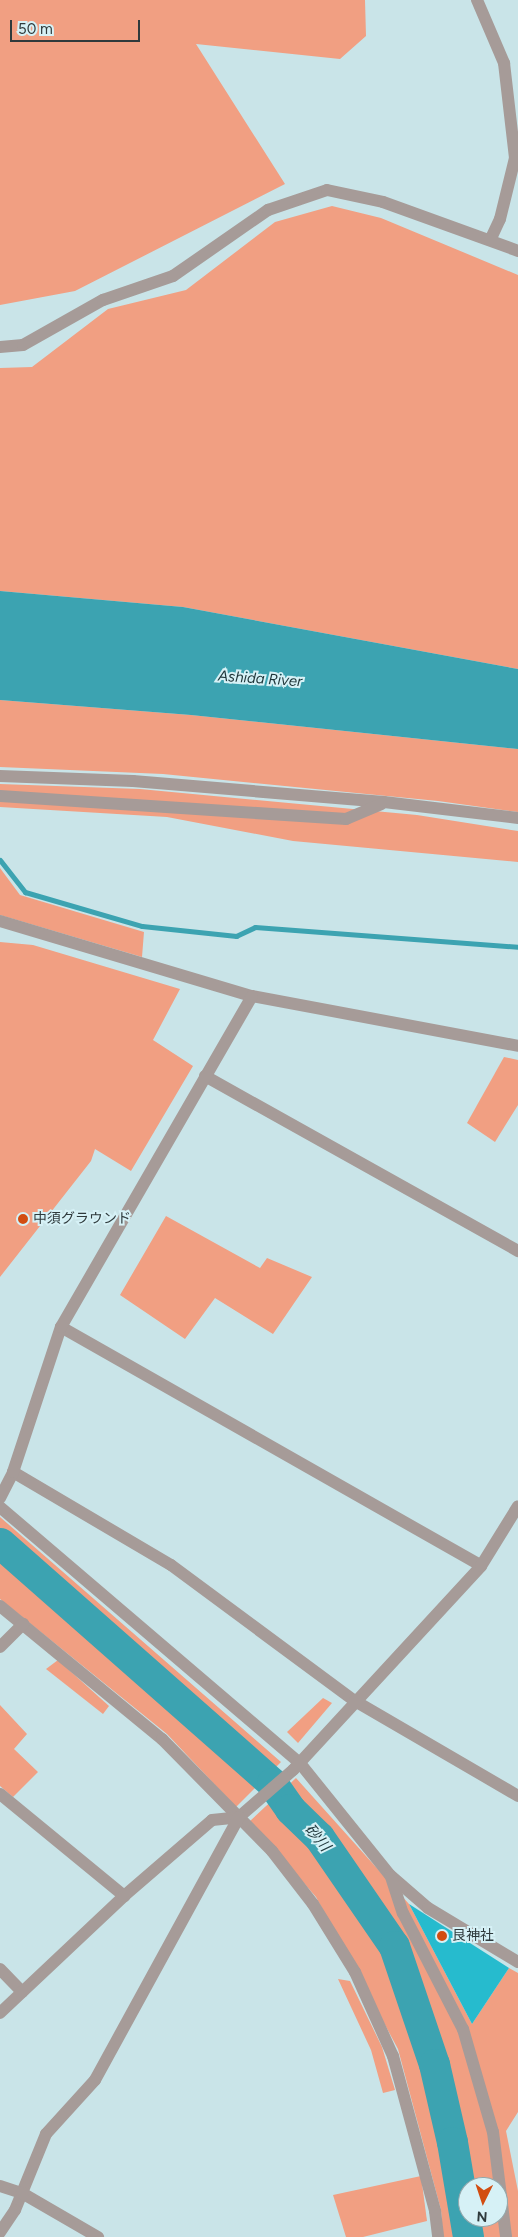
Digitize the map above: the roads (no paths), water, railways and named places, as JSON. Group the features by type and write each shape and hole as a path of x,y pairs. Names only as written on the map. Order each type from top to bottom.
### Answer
{"street":[{"path":"477,0 504,64 515,158 500,220 490,240"},
{"path":"0,347 23,345 103,300 173,276 268,210 327,190 383,202 518,251"},
{"path":"0,776 133,781 384,802 518,818"},
{"path":"0,796 346,819 384,802"},
{"path":"0,921 252,996 518,1046"},
{"path":"0,1498 13,1472 61,1327 252,996"},
{"path":"205,1076 518,1251"},
{"path":"61,1327 481,1566"},
{"path":"13,1472 172,1565 355,1701 518,1796"},
{"path":"0,2232 16,2210 46,2134 95,2080 240,1818 296,1766 481,1566 518,1506"},
{"path":"0,1507 296,1766 390,1875 428,1908 518,1962"},
{"path":"0,1606 162,1739 272,1851 313,1904 355,1972 393,2056 435,2211 438,2237"},
{"path":"0,1647 23,1624"},
{"path":"2,1799 124,1896"},
{"path":"0,2012 124,1896 212,1820 240,1818"},
{"path":"390,1875 403,1913 462,2029 493,2132 506,2237"},
{"path":"0,1969 22,1992"},
{"path":"0,2186 22,2193 98,2237"}],"water":[{"name":"Ashida River","path":"0,591 183,607 518,669 518,749 191,715 0,700"}],"waterway":[{"path":"0,860 25,892 142,926 236,936 255,927 518,947"},
{"name":"砂川","path":"0,1543 272,1783 290,1809 319,1837 394,1946 434,2064 452,2142 468,2237"}],"place":[{"name":"中須グラウンド","path":"23,1219"},
{"name":"艮神社","path":"442,1936"}]}
